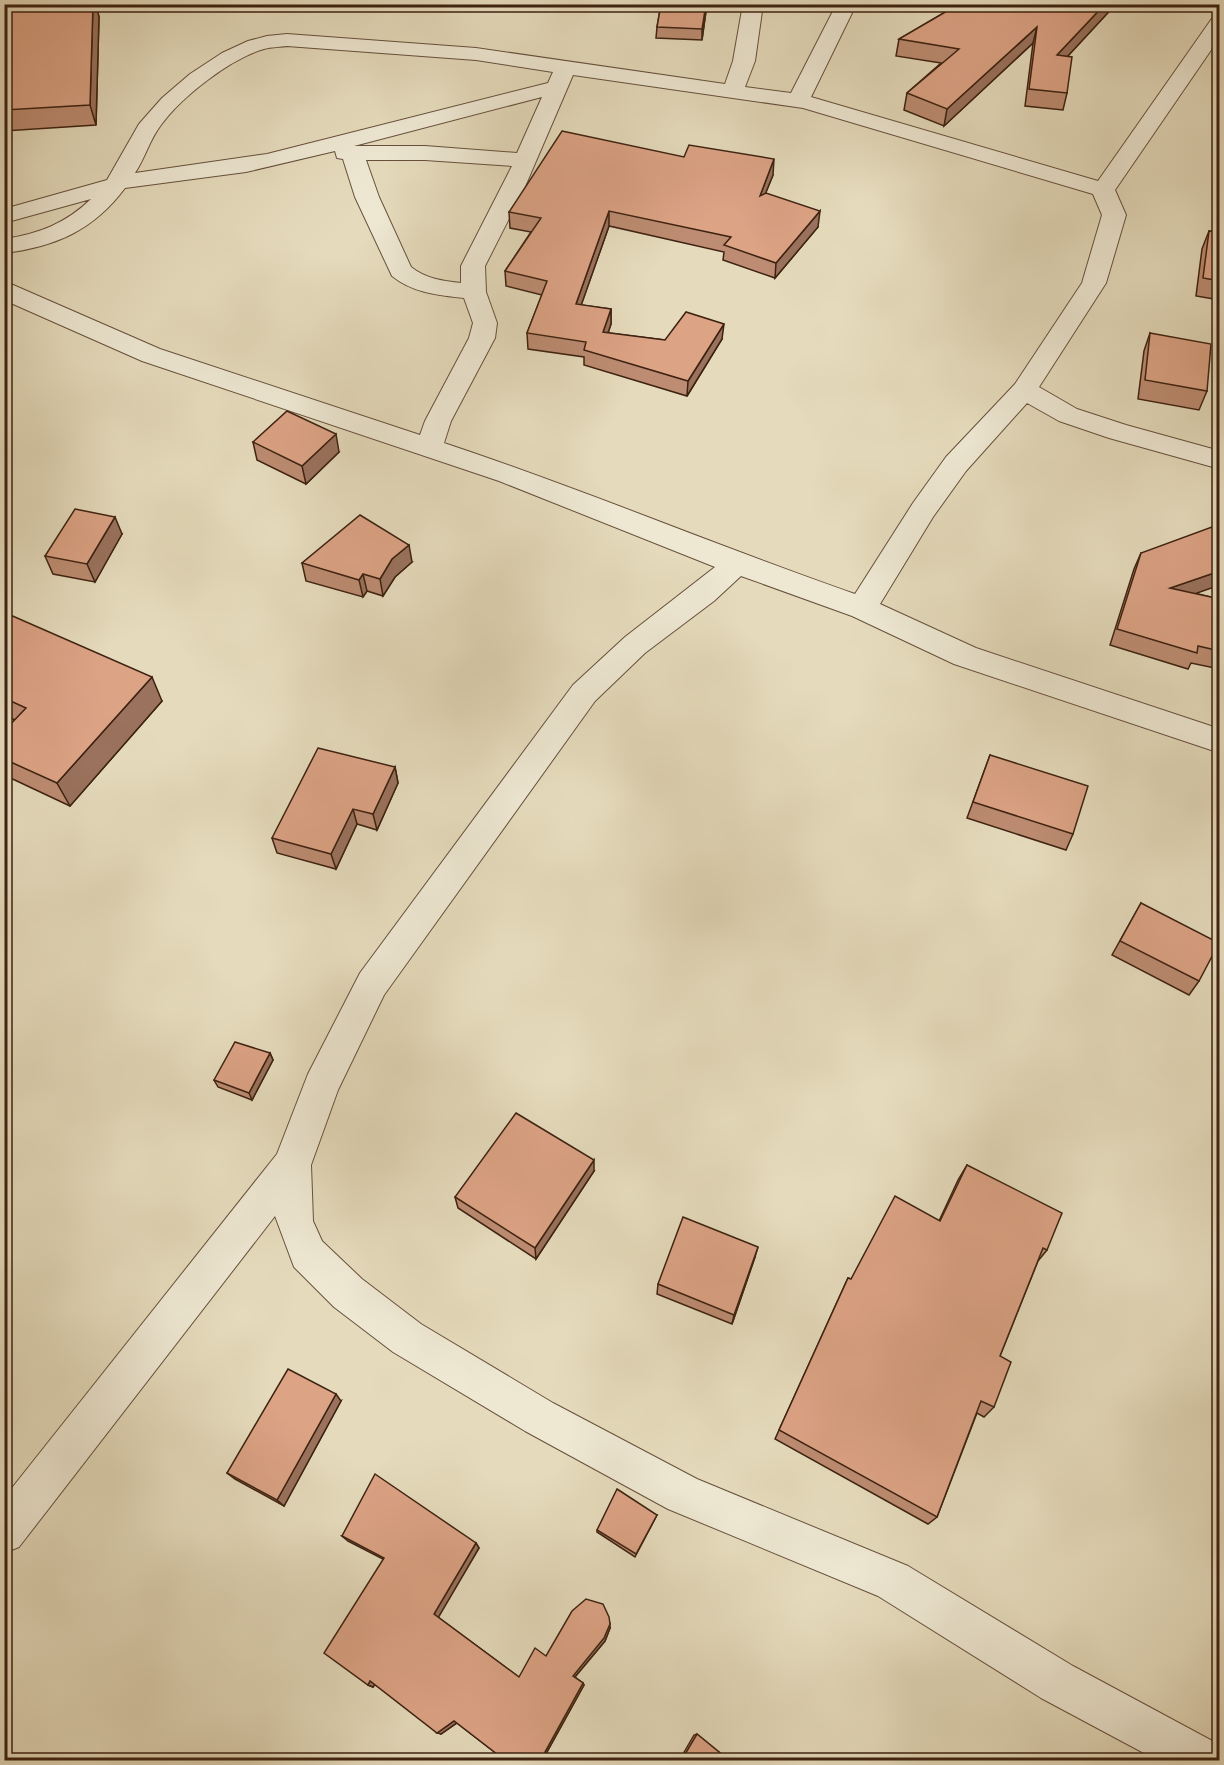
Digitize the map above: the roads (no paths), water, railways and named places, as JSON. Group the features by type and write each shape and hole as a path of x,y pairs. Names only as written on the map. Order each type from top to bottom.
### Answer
{"street":[{"path":"733,91 744,61 753,4"},
{"path":"798,101 842,13"},
{"path":"1103,190 1220,21"},
{"path":"4,246 54,237 86,218 106,198 150,123 165,107 200,78 256,44 287,40 476,54 562,76 733,91 798,101 918,134 1103,190 1114,215 1094,284 1024,390 956,464 923,510 862,608"},
{"path":"4,216 116,183 244,166 311,150 562,76"},
{"path":"429,448 438,421 482,338 485,323 474,292 473,266 513,189 562,76"},
{"path":"311,150 352,153 425,153 525,160"},
{"path":"352,153 367,197 401,271 411,279 433,287 474,292"},
{"path":"4,289 29,303 151,355 509,474 737,564 862,608 965,656 1220,741"},
{"path":"1024,390 1068,415 1220,460"},
{"path":"4,1532 292,1165 321,1086 372,984 584,693 635,645 704,593 737,564"},
{"path":"292,1165 294,1221 308,1254 348,1293 407,1338 539,1417 683,1494 893,1581 1058,1682 1202,1761"}]}
